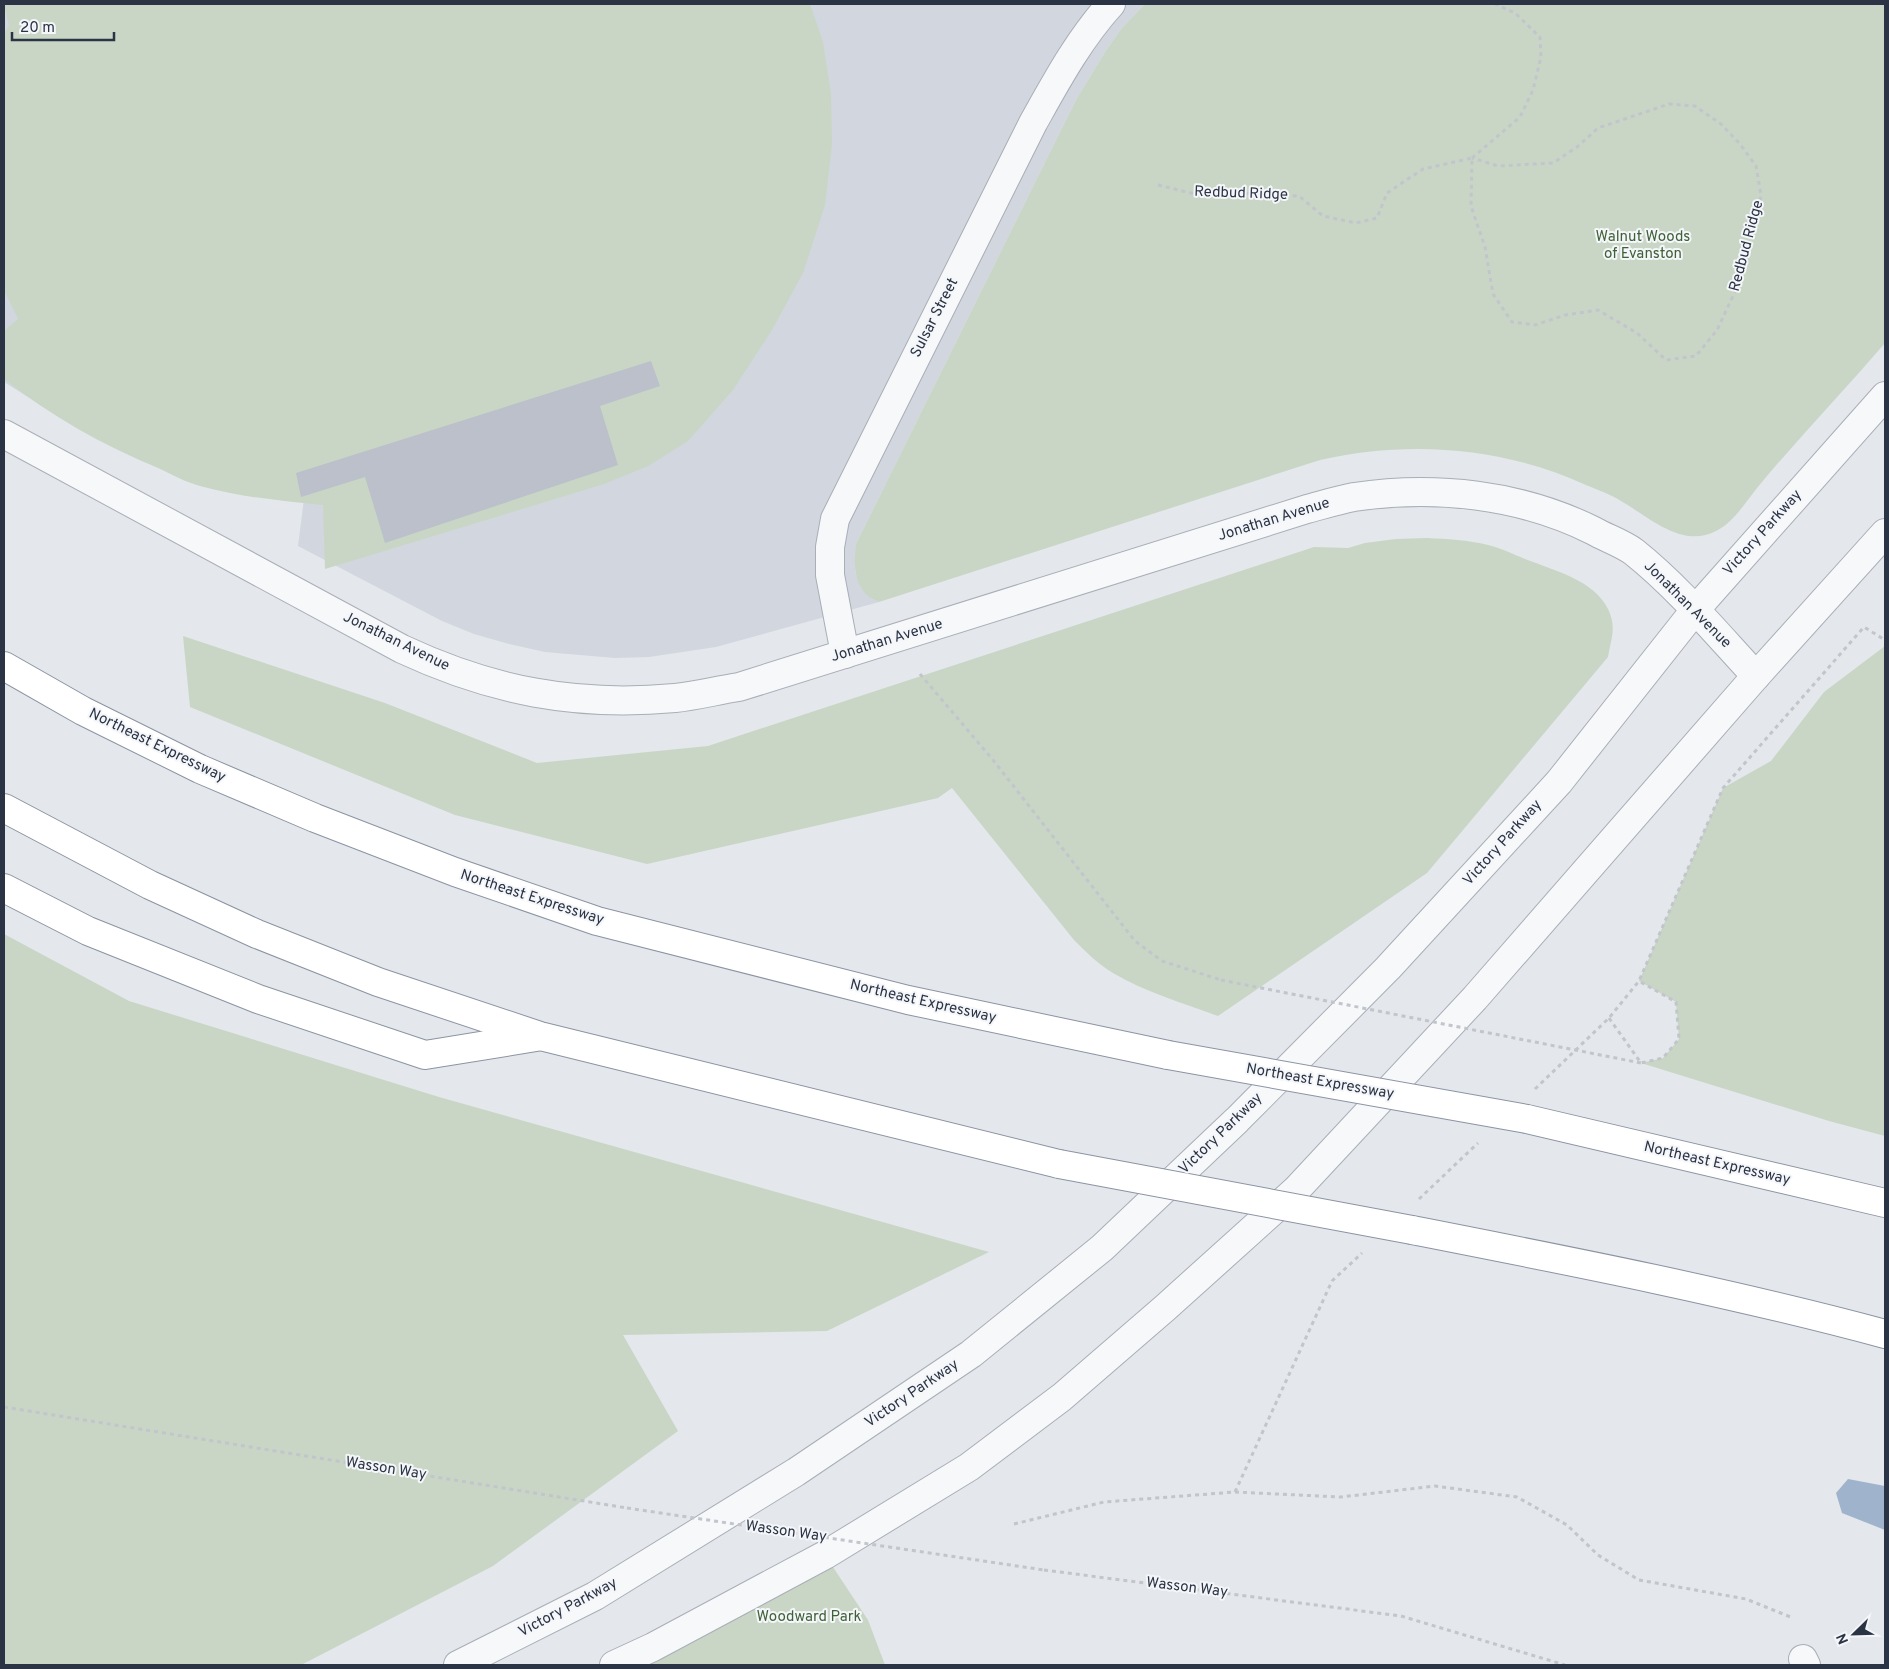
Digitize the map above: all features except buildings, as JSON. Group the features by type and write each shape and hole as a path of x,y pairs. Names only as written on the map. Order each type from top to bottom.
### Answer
{"highway":[{"name":"Northeast Expressway","path":"4,666 83,711 200,769 315,818 455,872 597,921 908,1000 1168,1055 1527,1119 1885,1203"},
{"path":"4,808 150,885 257,934 378,982 540,1036 1059,1164 1610,1269 1808,1314 1885,1334"},
{"path":"4,888 88,931 249,995 425,1054 540,1036"}],"street":[{"name":"Sulsar Street","path":"845,654 830,575 830,547 835,519 1033,123 1064,68 1100,16 1111,4"},
{"name":"Victory Parkway","path":"458,1665 595,1596 796,1472 971,1354 1102,1248 1237,1120 1388,968 1559,782 1695,610 1885,396"},
{"name":"Jonathan Avenue","path":"4,434 402,649 490,684 551,697 614,701 677,698 739,687 1307,509 1353,497 1417,491 1482,496 1529,506 1574,521 1632,551 1663,577 1756,676"},
{"path":"614,1665 662,1642 825,1555 969,1467 1062,1397 1296,1190 1475,998 1756,676 1885,533"}],"path":[{"path":"1472,158 1520,117 1533,90 1541,57 1540,37 1515,13 1495,4"},
{"name":"Redbud Ridge","path":"1158,185 1199,195 1237,192 1299,196 1323,216 1356,223 1377,218 1387,193 1423,169 1472,158 1498,166 1553,163 1577,147 1598,128 1669,104 1696,106 1721,124 1740,144 1756,166 1761,195 1755,228 1740,281 1717,330 1696,356 1666,360 1637,333 1598,310 1565,315 1535,325 1512,322 1493,294 1485,247 1472,206 1472,158"},
{"path":"1531,1092 1609,1018 1639,981 1723,788 1864,627 1885,640"},
{"path":"920,674 993,760 1135,941 1162,961 1221,980 1641,1063 1663,1058 1679,1039 1676,1002 1639,981"},
{"path":"1609,1018 1641,1063"},
{"path":"1418,1200 1482,1140"},
{"path":"1235,1492 1332,1281 1368,1247"},
{"name":"Wasson Way","path":"4,1407 627,1508 1044,1570 1401,1616 1565,1665"},
{"path":"1014,1524 1104,1502 1235,1492 1341,1497 1435,1486 1517,1497 1567,1525 1598,1555 1639,1580 1746,1598 1793,1618"}],"shaded area":[{"path":"4,4 1145,4 1121,29 1076,100 856,544 856,575 861,588 872,599 879,602 716,647 649,657 615,658 545,652 474,634 442,621 298,546 304,499 63,419 4,382"}],"green space":[{"path":"4,4 810,4 823,42 831,94 832,144 825,205 803,273 772,330 733,390 688,441 648,466 604,484 325,569 323,505 246,496 215,490 189,482 117,450 78,429 22,393 4,379 4,331 18,319 4,290 4,34 9,25"},
{"name":"Walnut Woods of Evanston","path":"1145,4 1885,4 1885,343 1777,464 1735,516 1723,527 1703,536 1678,534 1666,529 1608,494 1554,472 1522,462 1489,455 1455,451 1387,450 1320,460 879,602 871,598 860,586 855,570 856,544 1076,100 1121,29"},
{"path":"1427,538 1465,541 1493,546 1583,583 1602,599 1611,615 1613,627 1608,657 1427,873 1218,1016 1138,986 1113,973 1092,958 1074,940 952,788 938,798 647,864 455,815 190,707 183,636 385,703 537,763 708,746 1314,547 1348,548 1365,543 1396,539"},
{"path":"1885,646 1885,1136 1829,1121 1641,1063 1663,1058 1679,1039 1676,1002 1639,981 1723,788 1771,761 1824,692"},
{"path":"4,934 129,1001 439,1097 989,1252 827,1331 623,1335 678,1431 493,1566 301,1665 4,1665"},
{"name":"Woodward Park","path":"825,1555 868,1620 885,1665 614,1665"}],"water":[{"path":"1848,1479 1885,1486 1885,1530 1842,1513 1836,1493"}]}
